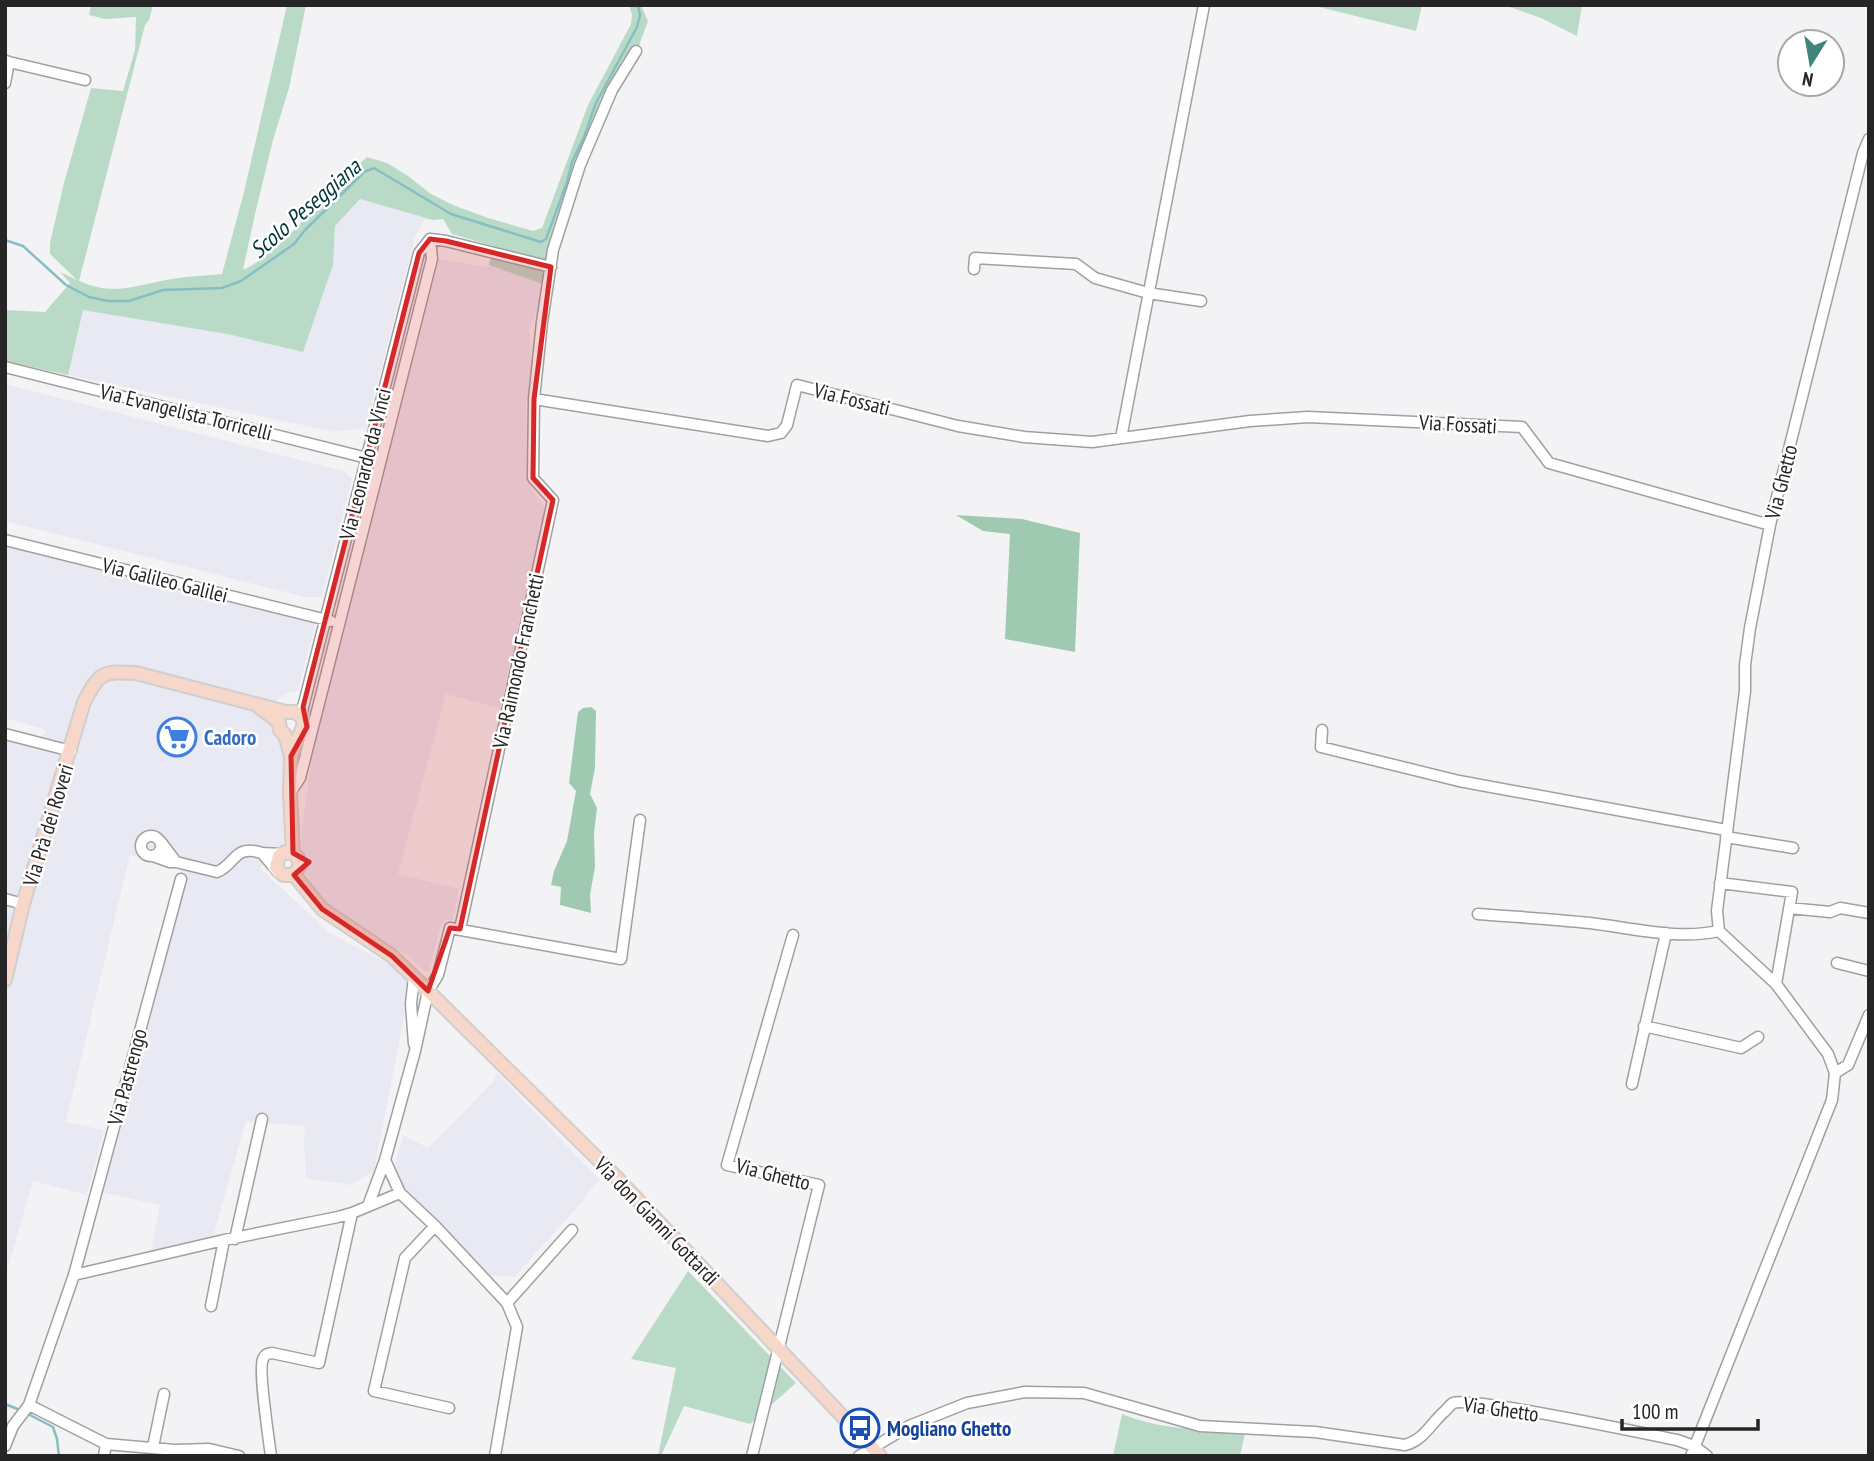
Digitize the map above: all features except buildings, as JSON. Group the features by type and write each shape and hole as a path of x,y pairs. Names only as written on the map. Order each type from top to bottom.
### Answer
{"main road":[{"name":"Via Prà dei Roveri","path":"5,980 23,904 84,702 101,676 112,671 136,673 289,716"},
{"path":"287,853 298,858 300,865 294,875 287,877 278,872 276,863 287,853 291,756 285,735 280,730 289,716 304,724 291,756"},
{"path":"285,735 295,737 299,734"},
{"name":"Via don Gianni Gottardi","path":"294,875 322,909 392,956 414,977 618,1179 877,1452"}],"street":[{"path":"1121,438 1204,5"},
{"path":"534,398 553,250 580,164 612,90 636,51"},
{"path":"5,83 7,61 85,79"},
{"name":"Via Ghetto","path":"1719,931 1717,911 1745,691 1750,628 1770,525 1863,153 1869,139"},
{"path":"290,793 300,778 381,462 432,259 430,239 551,267"},
{"name":"Via Leonardo da Vinci","path":"289,716 307,691 419,253 430,239"},
{"path":"974,269 975,258 1076,264 1095,278 1148,293 1201,301"},
{"name":"Via Evangelista Torricelli","path":"5,367 381,462"},
{"name":"Via Fossati","path":"534,398 768,436 781,433 787,425 797,385 958,426 1024,438 1091,443 1250,421 1308,417 1522,427 1549,463 1770,525"},
{"name":"Via Raimondo Franchetti","path":"428,991 438,975 450,928 460,929 553,500 533,478 534,398"},
{"name":"Via Galileo Galilei","path":"5,540 340,623"},
{"path":"1322,730 1321,747 1458,780 1793,848"},
{"path":"5,734 71,751"},
{"path":"460,929 621,959 640,820"},
{"path":"176,862 156,836 149,835 141,842 143,852 148,856 218,872 243,851 287,853"},
{"path":"153,856 160,852 161,841"},
{"path":"262,853 278,872"},
{"name":"Via Pastrengo","path":"28,1407 74,1275 181,879"},
{"path":"1720,883 1792,892 1776,984"},
{"path":"5,900 23,904"},
{"path":"1789,908 1830,912 1840,908 1869,913"},
{"path":"1478,914 1666,933 1705,934 1719,931 1776,984 1828,1054 1835,1073 1832,1100 1692,1451 1707,1456"},
{"path":"1632,1084 1666,933"},
{"name":"Via Ghetto","path":"752,1456 819,1185 727,1164 793,935"},
{"path":"1837,963 1869,971"},
{"path":"414,977 411,1004 415,1051"},
{"path":"368,1206 385,1160 415,1051 428,991"},
{"path":"1835,1073 1848,1065 1869,1015"},
{"path":"1644,1026 1741,1048 1758,1037"},
{"path":"211,1306 262,1119"},
{"path":"385,1160 400,1193 507,1303 517,1326 495,1456"},
{"path":"74,1275 352,1213 400,1193"},
{"path":"271,1456 262,1360 272,1353 319,1363 352,1213"},
{"path":"435,1226 405,1258 374,1391 449,1408"},
{"path":"507,1303 572,1230"},
{"name":"Via Ghetto","path":"859,1456 877,1452 909,1426 967,1403 1025,1392 1084,1393 1200,1426 1266,1428 1405,1446 1415,1443 1454,1403 1469,1402 1677,1440 1692,1451"},
{"path":"153,1447 164,1394"},
{"path":"5,1446 17,1420 28,1407 106,1444 133,1452 153,1447 175,1450 209,1449 239,1456"},
{"path":"104,1456 106,1444"}],"highlighted area":[{"path":"430,239 551,267 534,399 533,478 553,500 460,929 450,928 428,991 392,956 322,909 294,875 309,862 293,853 291,756 307,727 303,707 419,253"}],"shaded area":[{"path":"360,199 433,220 424,220 415,237 366,428 335,432 68,375 83,309 227,334 303,352 333,265 335,226"},
{"path":"439,259 488,267 489,265 548,286 529,328 533,395 529,396 526,402 527,477 544,507 544,514 500,708 446,694 398,874 459,889 453,920 445,920 441,925 428,973 407,955 318,902 300,877 302,829 314,742"},
{"path":"5,384 344,471 352,479 322,597 305,597 5,521"},
{"path":"5,544 301,617 315,625 298,691 288,692 279,698 269,717 282,741 287,766 288,817 283,847 260,868 331,934 393,966 408,982 409,992 374,1171 351,1185 306,1178 305,1126 246,1121 213,1237 150,1256 160,1205 101,1192 186,873 175,867 130,855 66,1122 104,1130 87,1195 33,1181 5,1278 5,740 38,748 46,730 5,718"},
{"path":"497,1073 600,1180 514,1277 489,1275 404,1188 395,1166 403,1135 428,1148 494,1081"}],"green space":[{"path":"91,5 153,5 145,25 79,281 91,286 113,289 222,274 244,192 287,5 306,5 289,88 273,140 243,270 278,245 367,157 387,163 431,194 453,205 533,231 542,228 588,105 631,24 629,5 641,5 648,21 633,62 618,82 556,238 548,286 489,265 493,246 452,234 443,219 433,220 360,199 335,226 333,265 303,352 227,334 83,310 68,375 5,361 5,310 45,312 70,283 60,272 77,280 50,254 50,243 64,183 91,88 123,91 135,50 136,17 105,19 89,15"},
{"path":"1422,5 1416,31 1319,7"},
{"path":"1504,5 1582,5 1577,36 1541,18"},
{"path":"956,515 1022,519 1080,533 1075,652 1005,639 1010,534 983,531"},
{"path":"591,707 596,711 595,768 590,794 597,808 591,913 560,905 561,887 551,885 567,841 576,791 569,783 578,712"},
{"path":"688,1271 796,1383 750,1424 684,1406 661,1456 658,1456 676,1368 631,1359"},
{"path":"1122,1414 1183,1428 1246,1429 1240,1456 1113,1456"}],"waterway":[{"name":"Scolo Peseggiana","path":"5,240 23,246 66,285 89,297 129,301 163,290 222,288 241,281 294,244 364,172 374,168 451,214 541,242 546,239 572,162 596,103 637,27 640,15 638,5"},
{"path":"5,1404 20,1410"},
{"path":"26,1413 53,1427 59,1456"}],"place":[{"name":"Cadoro","path":"177,737"},
{"name":"Mogliano Ghetto","path":"860,1428"}]}
